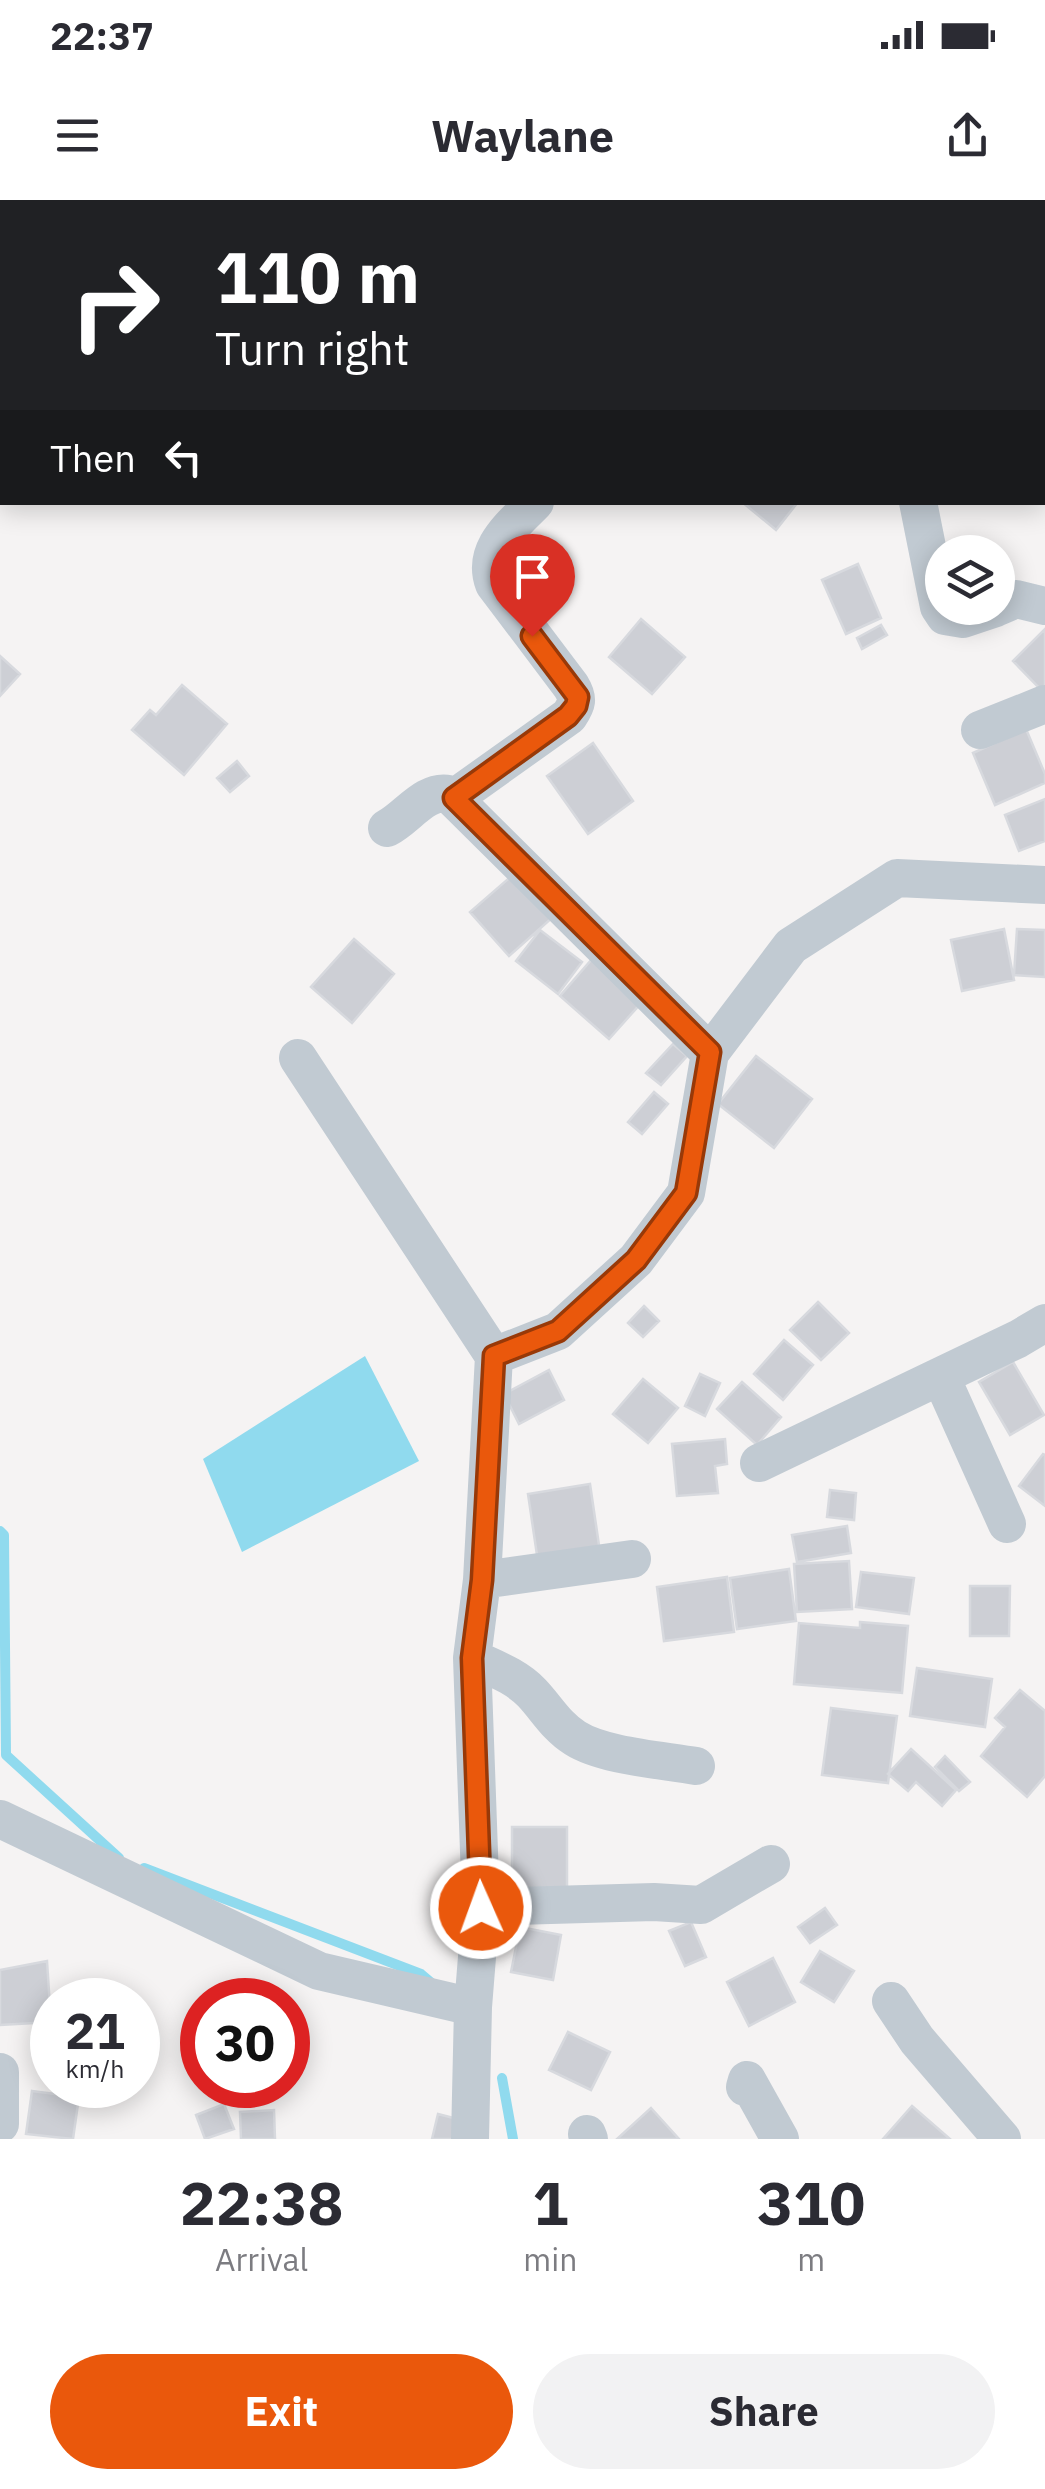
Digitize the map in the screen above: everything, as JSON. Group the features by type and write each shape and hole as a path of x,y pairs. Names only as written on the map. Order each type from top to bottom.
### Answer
{"street":[{"path":"454,798 568,716 576,706 578,697 494,584 490,571 493,550 532,505"},
{"path":"919,505 925,537"},
{"path":"1015,599 1045,606"},
{"path":"980,730 1045,704"},
{"path":"387,828 440,792 454,798 710,1052"},
{"path":"494,1356 558,1331 636,1260 686,1193 710,1052 791,946 897,878 1045,885"},
{"path":"298,1058 494,1356 482,1580 472,1658 481,1908 473,2006 470,2139"},
{"path":"759,1462 1045,1323"},
{"path":"940,1376 1007,1524"},
{"path":"482,1580 632,1559"},
{"path":"472,1658 517,1679 557,1725 578,1741 696,1766"},
{"path":"0,1819 319,1970 473,2006"},
{"path":"481,1908 654,1902 701,1905 772,1864"},
{"path":"891,2001 918,2040 1002,2139"},
{"path":"0,2072 0,2124"},
{"path":"745,2087 748,2080 780,2139"}],"water":[{"path":"365,1356 419,1461 242,1552 203,1459"}],"building":[{"path":"746,505 796,505 776,530"},
{"path":"858,564 881,618 846,634 822,580"},
{"path":"641,619 685,657 652,694 609,657"},
{"path":"881,625 887,635 862,649 857,638"},
{"path":"1045,629 1045,694 1013,661"},
{"path":"0,656 20,674 0,696"},
{"path":"182,685 227,724 184,775 132,730 150,710 156,715"},
{"path":"1026,729 1045,783 995,805 973,753"},
{"path":"593,743 633,801 588,834 547,776"},
{"path":"237,761 249,776 230,792 217,778"},
{"path":"1045,799 1045,841 1019,851 1005,815"},
{"path":"523,866 561,910 509,956 470,912"},
{"path":"1004,929 1014,980 962,991 951,940"},
{"path":"1017,929 1045,930 1045,977 1014,975"},
{"path":"540,930 582,962 558,994 516,961"},
{"path":"354,939 394,974 352,1023 311,987"},
{"path":"592,959 642,1002 609,1039 560,996"},
{"path":"673,1044 687,1056 661,1085 646,1073"},
{"path":"756,1056 812,1099 774,1148 718,1104"},
{"path":"654,1092 668,1104 642,1134 628,1122"},
{"path":"818,1302 849,1333 821,1360 790,1330"},
{"path":"644,1306 659,1321 643,1337 628,1323"},
{"path":"784,1340 813,1365 783,1400 754,1374"},
{"path":"1013,1362 1044,1415 1010,1435 979,1382"},
{"path":"549,1370 564,1400 519,1424 504,1394"},
{"path":"700,1374 720,1383 705,1416 685,1406"},
{"path":"643,1379 678,1408 648,1443 613,1414"},
{"path":"742,1382 781,1417 757,1445 717,1409"},
{"path":"725,1439 727,1464 715,1466 718,1493 677,1496 672,1444"},
{"path":"1045,1455 1045,1506 1019,1486"},
{"path":"590,1484 600,1552 538,1562 528,1494"},
{"path":"830,1490 856,1493 854,1520 827,1517"},
{"path":"847,1526 851,1553 797,1562 792,1535"},
{"path":"849,1561 852,1609 797,1612 794,1564"},
{"path":"789,1569 796,1621 737,1629 730,1578"},
{"path":"861,1572 914,1578 909,1614 856,1607"},
{"path":"727,1577 734,1632 664,1641 657,1587"},
{"path":"970,1586 1010,1586 1009,1636 970,1636"},
{"path":"860,1622 908,1626 902,1693 794,1684 799,1623 860,1628"},
{"path":"917,1668 992,1679 985,1727 910,1716"},
{"path":"1020,1690 1045,1711 1045,1776 1027,1797 981,1756 1005,1727 995,1718"},
{"path":"831,1708 897,1716 888,1783 822,1775"},
{"path":"911,1749 956,1790 942,1806 916,1782 908,1791 888,1774"},
{"path":"945,1756 970,1782 959,1791 935,1767"},
{"path":"512,1827 567,1827 567,1897 512,1897"},
{"path":"825,1908 837,1925 810,1943 798,1927"},
{"path":"691,1922 706,1957 685,1966 669,1931"},
{"path":"520,1927 561,1935 553,1980 511,1972"},
{"path":"820,1951 854,1971 834,2002 801,1982"},
{"path":"773,1958 795,2002 749,2026 727,1982"},
{"path":"47,1961 48,1978 30,1978 30,2023 0,2025 0,1970"},
{"path":"568,2032 610,2052 591,2090 549,2070"},
{"path":"30,2105 77,2108 73,2139 26,2134"},
{"path":"912,2106 950,2139 883,2139"},
{"path":"226,2108 234,2129 205,2139 196,2115"},
{"path":"651,2108 679,2139 617,2139"},
{"path":"274,2110 275,2139 241,2139 240,2112"},
{"path":"438,2114 465,2121 461,2139 432,2139"}],"waterway":[{"path":"0,1531 4,1535 6,1755 119,1858"},
{"path":"144,1868 421,1974 434,1985"},
{"path":"502,2078 513,2139"}],"route":[{"path":"481,1908 472,1658 482,1580 494,1356 558,1331 636,1260 686,1193 710,1052 454,798 568,716 576,706 578,697 532,636"}]}
